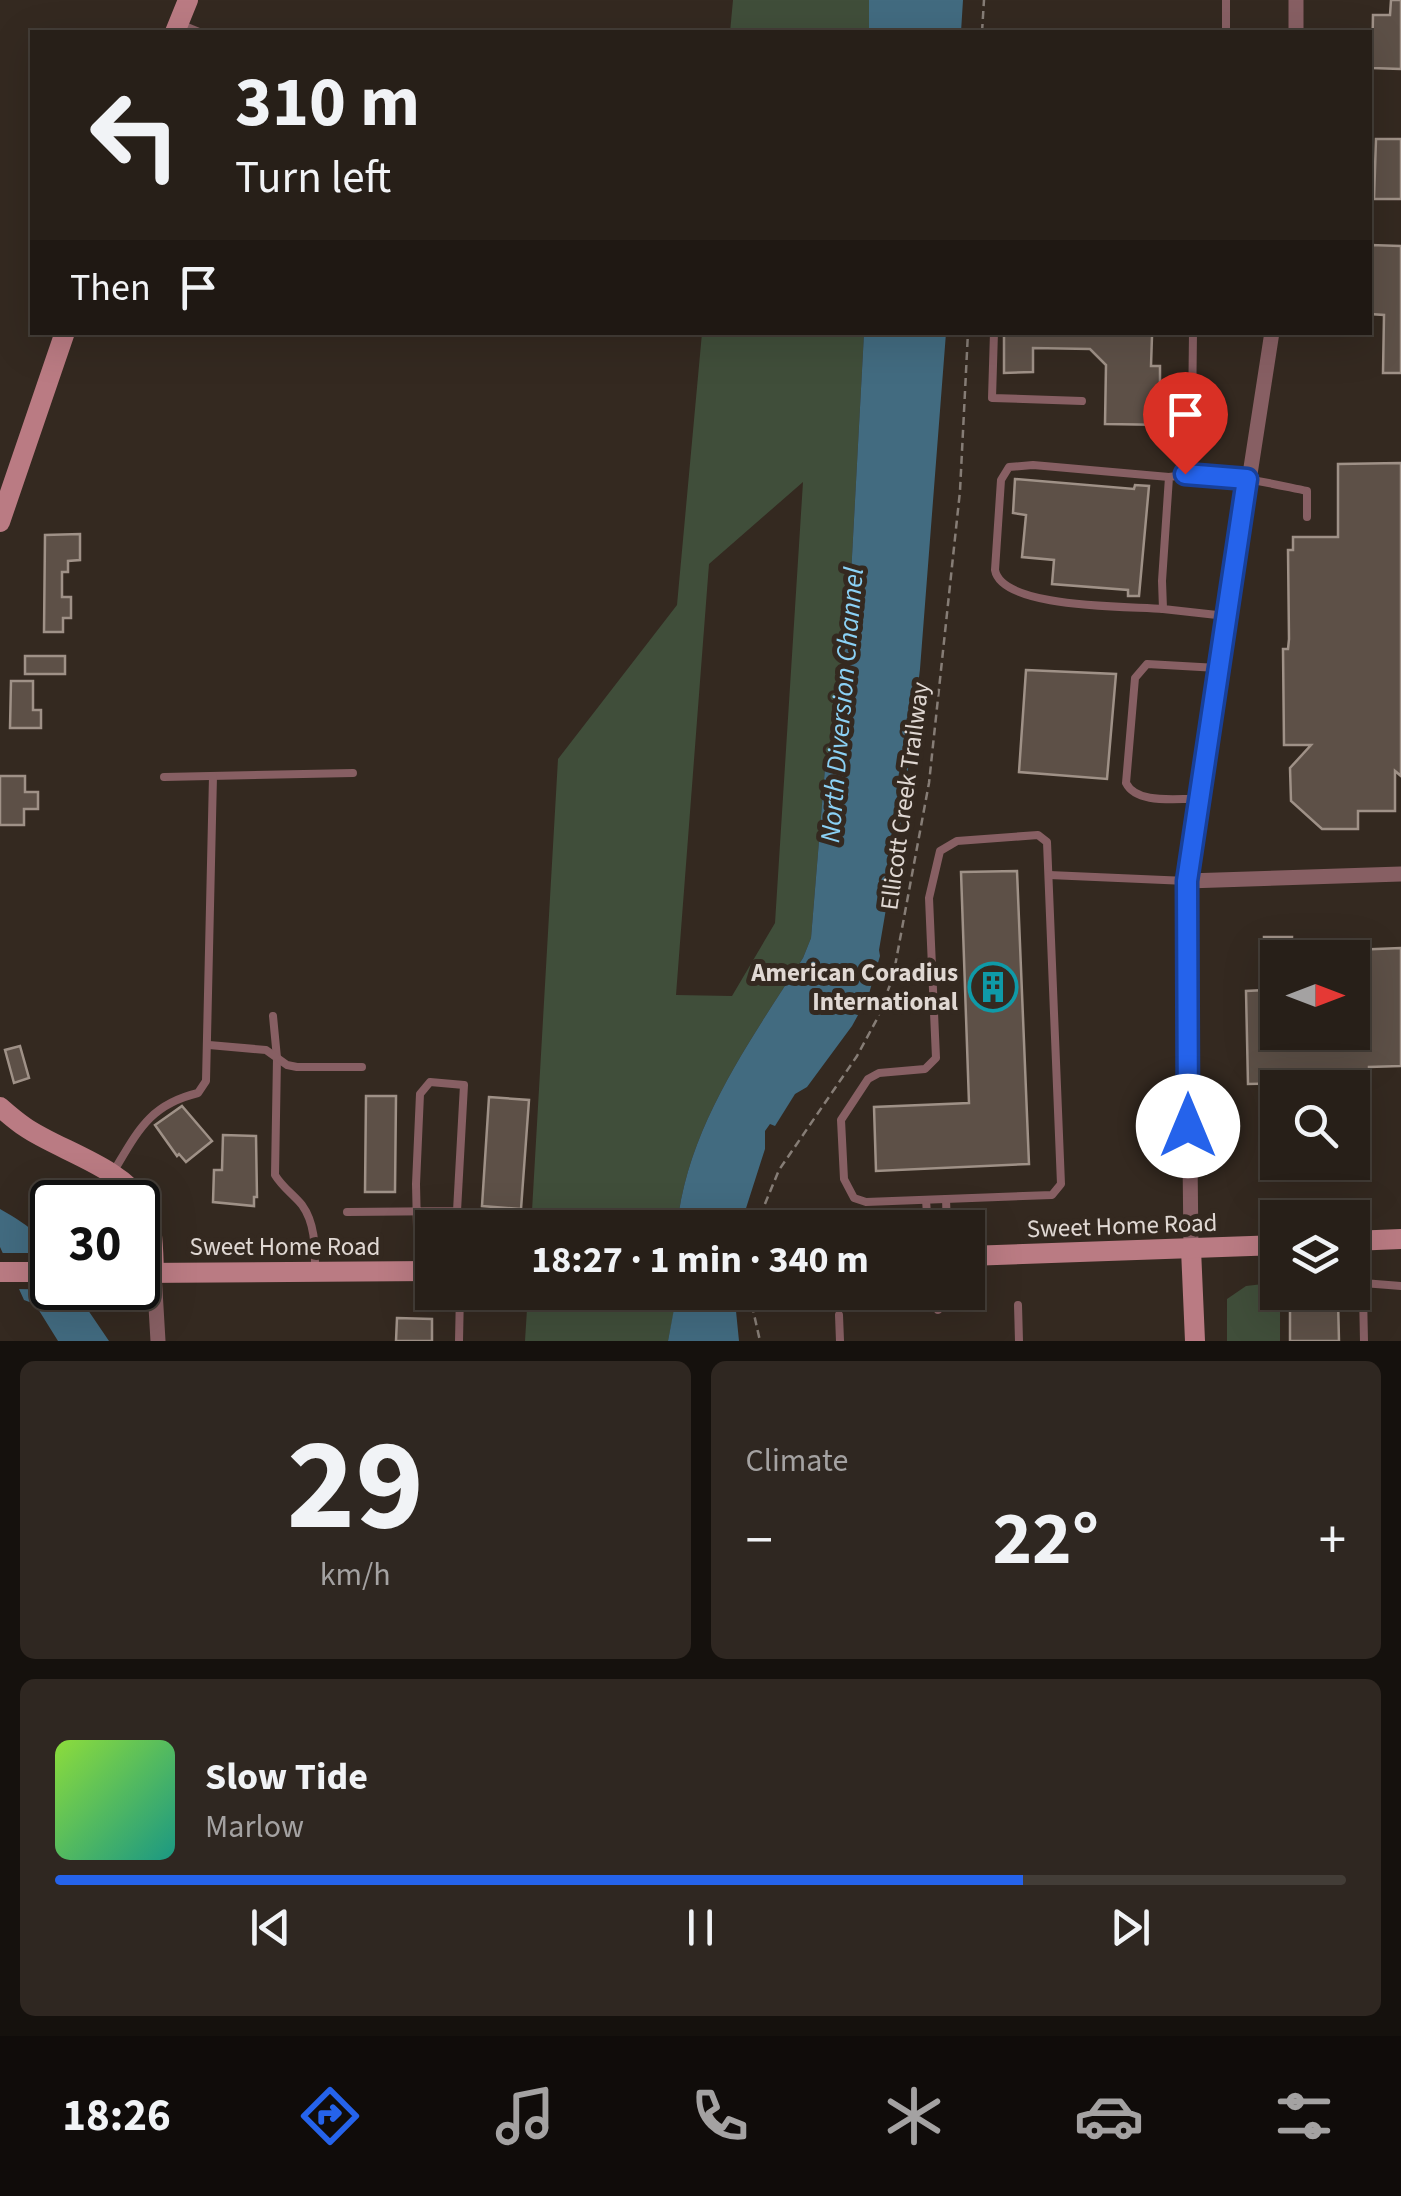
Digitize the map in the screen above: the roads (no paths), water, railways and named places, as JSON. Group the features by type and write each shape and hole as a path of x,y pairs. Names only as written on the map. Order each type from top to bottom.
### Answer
{"main road":[{"path":"171,29 188,0"},
{"path":"0,522 64,335"},
{"path":"0,1107 26,1128 118,1180"},
{"path":"1370,1240 1401,1239"},
{"name":"Sweet Home Road","path":"985,1255 1260,1246"},
{"path":"1191,1249 1195,1341"},
{"name":"Sweet Home Road","path":"160,1273 415,1271"},
{"path":"0,1272 30,1272"}],"street":[{"path":"1296,0 1296,30"},
{"path":"1191,1249 1187,881 1271,335"},
{"path":"1187,881 1401,874"},
{"path":"153,1310 158,1341"}],"lane":[{"path":"1226,0 1226,30"},
{"path":"994,335 992,398 1082,402"},
{"path":"1192,418 1193,335"},
{"path":"1226,616 1047,600 1004,587 995,570 1002,480 1008,467 1033,465 1169,478 1185,474 1247,479 1307,490 1307,518"},
{"path":"1163,609 1169,478"},
{"path":"1199,800 1130,792 1126,783 1135,678 1147,664 1218,668"},
{"path":"164,777 353,773"},
{"path":"112,1174 154,1112 173,1099 198,1092 206,1082 213,776"},
{"path":"1038,835 1047,842 1049,876 1061,1184 1052,1195 866,1202 854,1198 844,1179 841,1120 868,1078 878,1072 925,1070 936,1058 930,898 940,851 957,841 1038,835"},
{"path":"1049,876 1187,881"},
{"path":"273,1016 277,1058 276,1175 310,1220 316,1272"},
{"path":"209,1045 266,1050 297,1067 362,1067"},
{"path":"430,1082 464,1084 457,1210 417,1212 420,1094 430,1082"},
{"path":"946,1198 946,1210"},
{"path":"926,1200 927,1210"},
{"path":"347,1212 415,1212"},
{"path":"1370,1284 1401,1286"},
{"path":"1018,1305 1020,1341"},
{"path":"459,1341 460,1310"},
{"path":"1363,1310 1364,1341"},
{"path":"839,1316 840,1341"}],"water":[{"path":"869,0 963,0 961,30 869,30"},
{"name":"North Diversion Channel","path":"864,335 946,335 920,669 880,956 868,997 852,1026 807,1087 795,1094 775,1126 770,1124 765,1131 765,1149 745,1210 680,1210 693,1154 707,1120 811,938 825,768 838,723 850,594"},
{"path":"0,1209 30,1229 30,1302 24,1300 0,1247"},
{"path":"39,1310 88,1310 109,1341 58,1341"},
{"path":"674,1310 736,1310 739,1341 668,1341"}],"place":[{"name":"American Coradius International","path":"993,987"}]}
